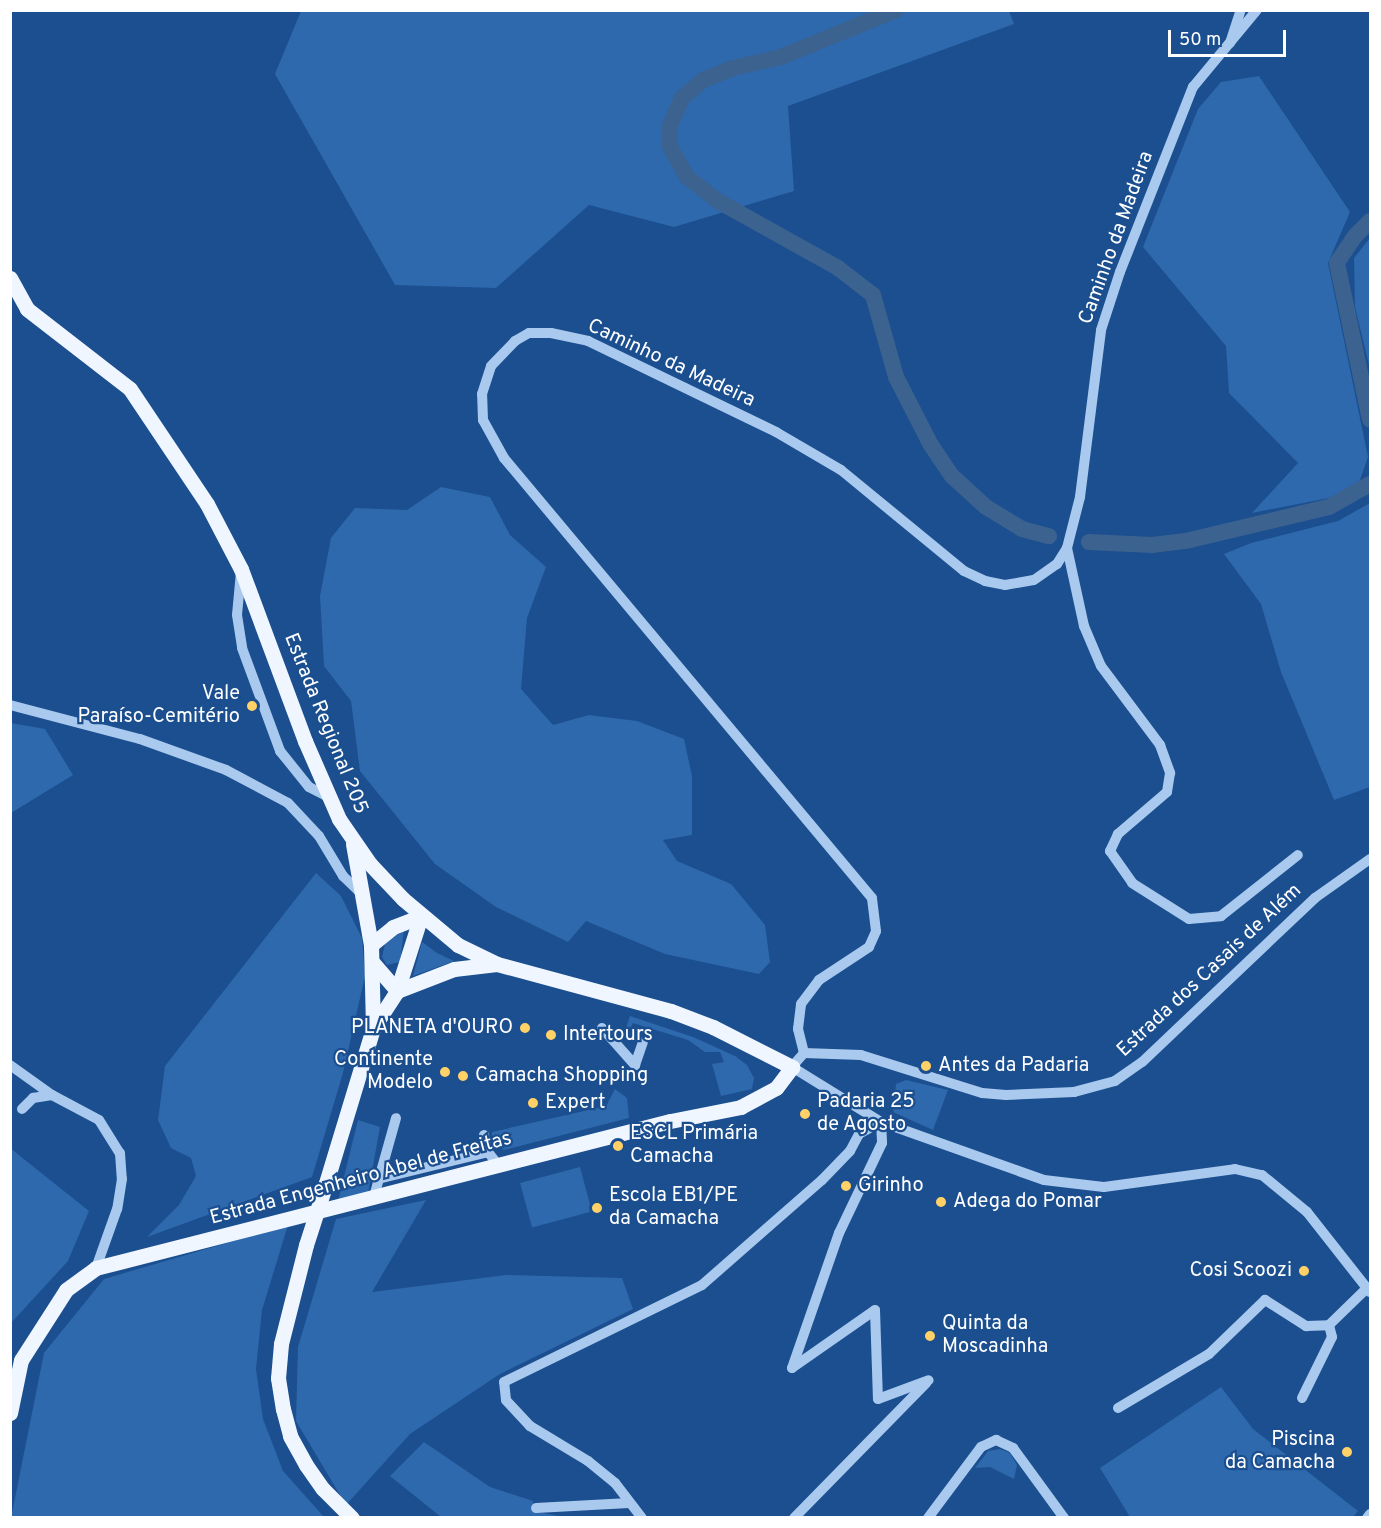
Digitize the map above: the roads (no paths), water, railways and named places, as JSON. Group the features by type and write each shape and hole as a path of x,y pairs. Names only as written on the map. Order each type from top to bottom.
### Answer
{"main road":[{"name":"Estrada Regional 205","path":"10,278 27,309 130,389 207,504 242,569 329,797 353,841 370,864 421,915 458,945 498,964 671,1011 713,1027 792,1067"},
{"path":"353,841 373,963 373,1028"},
{"path":"371,945 393,927 421,915"},
{"path":"352,1518 323,1489 290,1436 278,1378 281,1344 306,1245 373,1028 397,991 421,915"},
{"path":"373,963 397,991"},
{"path":"397,991 454,969 498,964"},
{"name":"Estrada Engenheiro Abel de Freitas","path":"10,1413 21,1360 66,1290 96,1269 373,1200 498,1165 741,1107 776,1088 792,1067"}],"street":[{"path":"1230,46 1241,10"},
{"name":"Caminho da Madeira","path":"804,1053 798,1029 801,1004 819,980 869,947 876,931 872,898 504,458 483,420 482,393 491,366 515,341 529,333 550,333 588,341 776,432 841,470 934,549 985,581 1005,585 1034,580 1057,564 1067,548 1080,497 1101,330 1120,272 1193,87 1230,46 1257,10"},
{"path":"1067,548 1084,626 1101,666 1160,745 1170,773 1167,792 1118,834 1110,851 1132,883 1189,919 1221,916 1298,855"},
{"path":"242,569 237,615 242,648 259,697 280,752 309,787 329,797"},
{"path":"10,705 140,739 236,775 288,803 319,836 343,876 363,895"},
{"name":"Estrada dos Casais de Além","path":"804,1053 861,1055 982,1093 1006,1095 1074,1092 1115,1081 1142,1062 1315,898 1371,859"},
{"path":"602,1028 635,1065 643,1042"},
{"path":"804,1053 792,1067 881,1122 1016,1172 1070,1185 1104,1187 1219,1170 1249,1170 1282,1189 1307,1212 1369,1290 1329,1325 1306,1326 1265,1300 1209,1354 1118,1408"},
{"path":"10,1065 52,1095 99,1120 120,1153 122,1179 117,1209 96,1269"},
{"path":"22,1109 33,1098 52,1095"},
{"path":"373,1200 396,1118"},
{"path":"642,1518 615,1483 588,1461 530,1426 506,1400 502,1389 506,1380 702,1285 822,1180 850,1151 860,1134 881,1122"},
{"path":"794,1518 929,1380 878,1399 875,1310 792,1368 839,1233 882,1143 881,1122"},
{"path":"484,1135 488,1152 498,1165"},
{"path":"378,1179 488,1152"},
{"path":"1302,1398 1332,1337 1329,1325"},
{"path":"928,1518 981,1447 996,1440 1013,1448 1064,1518"},
{"path":"536,1508 629,1503"},
{"path":"1367,1518 1371,1514"}],"waterway":[{"path":"896,10 781,57 733,68 703,80 682,98 670,125 670,147 687,177 716,200 838,268 873,295 896,377 931,445 952,476 986,507 1022,529 1049,536"},
{"path":"1370,221 1355,236 1337,263 1370,420"},
{"path":"1089,542 1152,545 1190,540 1329,507 1370,484"}],"place":[{"name":"Vale Paraíso-Cemitério","path":"252,706"},
{"name":"PLANETA d'OURO","path":"525,1028"},
{"name":"Intertours","path":"551,1035"},
{"name":"Antes da Padaria","path":"926,1066"},
{"name":"Continente Modelo","path":"445,1072"},
{"name":"Camacha Shopping","path":"463,1076"},
{"name":"Expert","path":"533,1103"},
{"name":"Padaria 25 de Agosto","path":"805,1114"},
{"name":"ESCL Primária Camacha","path":"618,1146"},
{"name":"Girinho","path":"846,1186"},
{"name":"Adega do Pomar","path":"941,1202"},
{"name":"Escola EB1/PE da Camacha","path":"597,1208"},
{"name":"Cosi Scoozi","path":"1304,1271"},
{"name":"Quinta da Moscadinha","path":"930,1336"},
{"name":"Piscina da Camacha","path":"1347,1452"}]}
